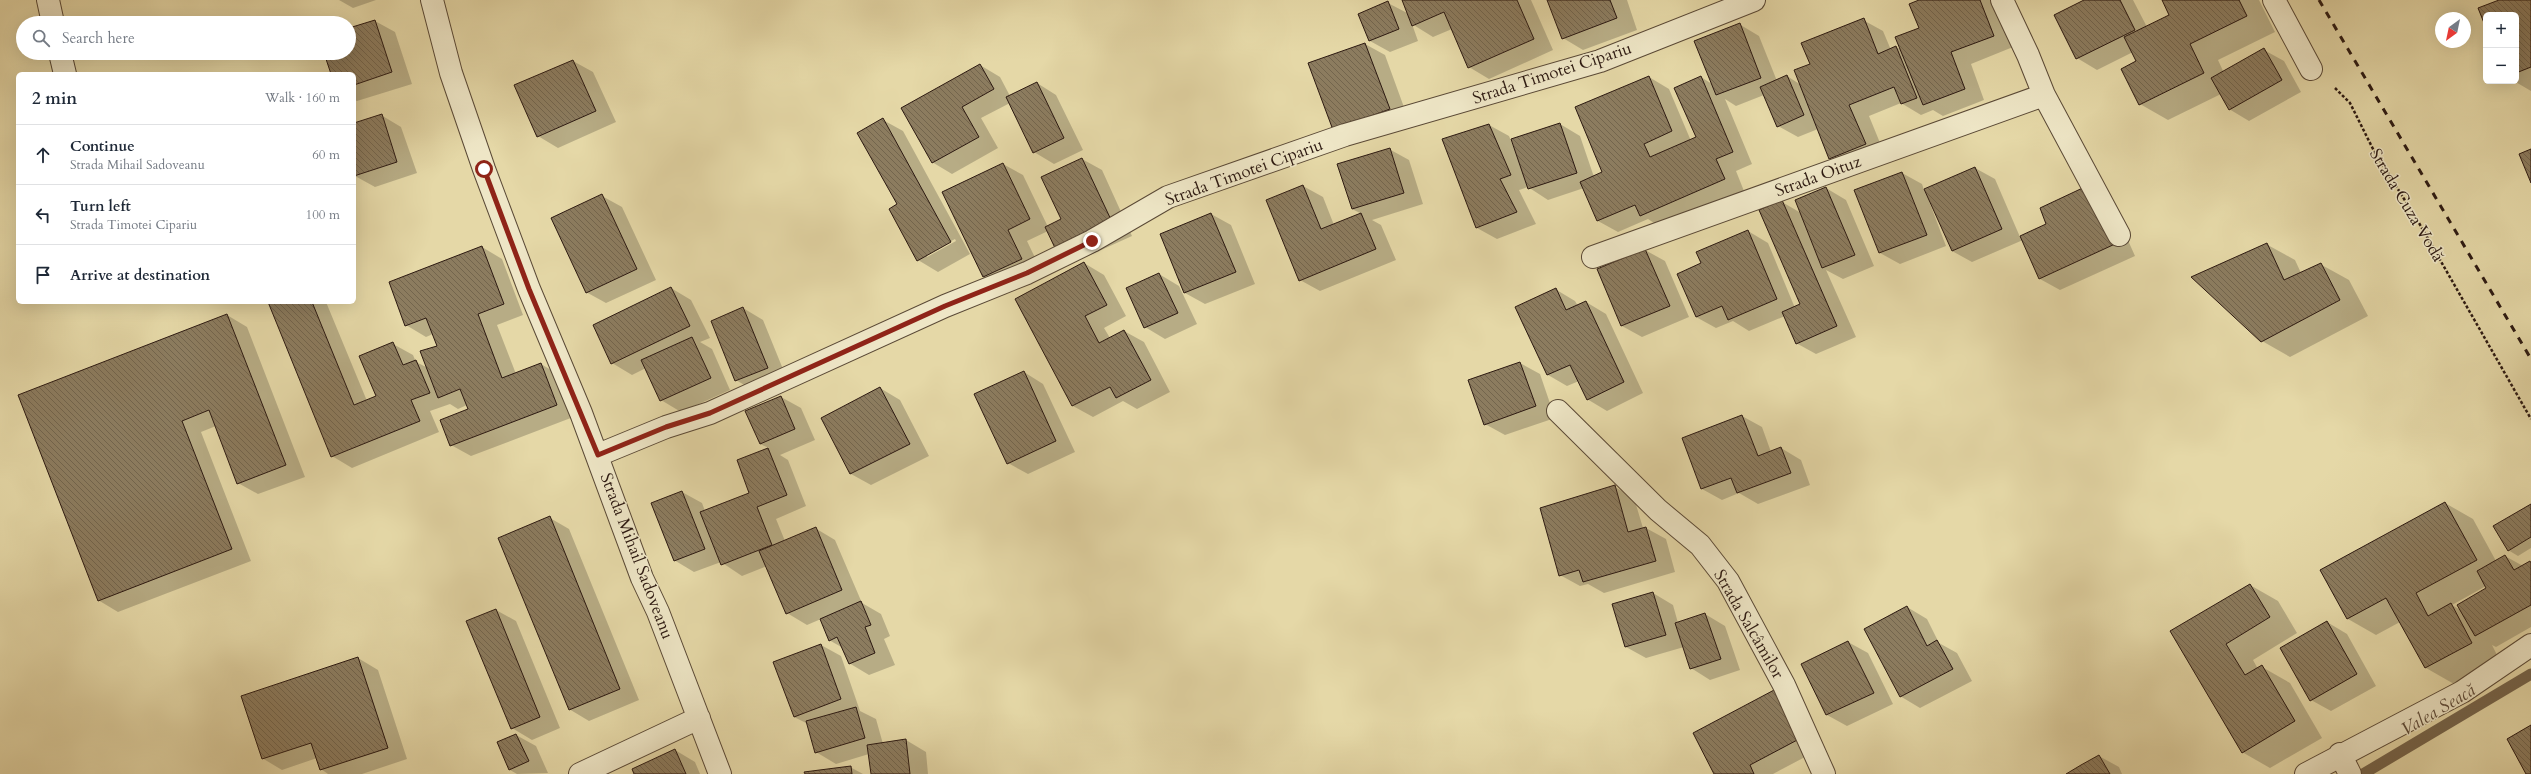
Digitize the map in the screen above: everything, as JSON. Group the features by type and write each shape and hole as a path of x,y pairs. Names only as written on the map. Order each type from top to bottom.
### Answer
{"street":[{"path":"48,0 51,16"},
{"name":"Strada Mihail Sadoveanu","path":"432,0 451,73 484,169 529,289 598,455 642,578 658,612 720,774"},
{"name":"Strada Timotei Cipariu","path":"598,455 666,427 710,413 945,306 1027,273 1092,241 1168,197 1346,135 1600,61 1754,0"},
{"path":"2002,0 2028,55 2044,95 2119,235"},
{"path":"2274,0 2311,69"},
{"path":"61,60 64,72"},
{"name":"Strada Oituz","path":"1593,257 2044,95"},
{"name":"Strada Salcâmilor","path":"1558,411 1658,510 1700,545 1728,581 1784,685 1824,774"},
{"path":"2306,774 2340,754 2462,692 2531,645"},
{"path":"580,774 699,718"},
{"path":"2340,754 2350,774"}],"path":[{"name":"Strada Cuza Vodă","path":"2311,69 2350,103 2373,149 2419,223 2531,419"}],"building":[{"path":"1402,0 1517,0 1534,39 1468,68 1444,12 1412,26"},
{"path":"1547,0 1610,0 1617,18 1562,39"},
{"path":"1919,0 1980,0 1994,36 1951,52 1965,89 1923,105 1895,37 1919,28 1909,4"},
{"path":"2084,0 2120,0 2135,30 2076,59 2054,15"},
{"path":"2162,0 2239,0 2247,16 2190,44 2204,73 2139,105 2121,69 2136,61 2124,37 2169,15"},
{"path":"2499,0 2531,0 2531,67 2519,72 2519,12 2483,12 2483,20 2478,8"},
{"path":"1388,1 1399,29 1369,41 1358,14"},
{"path":"1864,18 1878,54 1896,46 1917,98 1901,104 1894,87 1849,105 1866,144 1829,159 1794,70 1810,64 1801,43"},
{"path":"375,20 392,72 356,84 356,72 330,72 326,60 356,60 356,26"},
{"path":"1740,23 1761,78 1716,95 1694,41"},
{"path":"1365,43 1390,109 1333,130 1308,63"},
{"path":"2264,48 2282,80 2229,110 2211,78"},
{"path":"573,60 596,111 537,137 514,85"},
{"path":"980,64 994,89 962,107 979,137 932,163 901,108"},
{"path":"1787,75 1804,115 1777,127 1760,87"},
{"path":"1649,76 1672,131 1644,144 1650,157 1696,137 1674,88 1701,76 1733,152 1716,159 1725,179 1640,216 1635,205 1597,221 1580,182 1602,172 1575,107"},
{"path":"1037,82 1064,138 1033,153 1006,97"},
{"path":"382,114 397,162 356,175 356,122"},
{"path":"883,118 951,242 917,261 889,209 897,204 857,133"},
{"path":"1560,123 1577,173 1528,189 1511,139"},
{"path":"1489,124 1511,175 1500,179 1517,212 1476,228 1442,139"},
{"path":"1390,148 1404,193 1352,209 1337,164"},
{"path":"2531,149 2531,183 2519,154"},
{"path":"1082,158 1113,224 1056,250 1045,227 1061,219 1041,177"},
{"path":"1003,163 1030,219 1008,230 1022,259 983,277 942,192"},
{"path":"1975,167 2002,229 1952,251 1924,189"},
{"path":"1902,172 1927,235 1879,253 1854,190"},
{"path":"1303,185 1321,229 1361,213 1376,249 1299,281 1266,200"},
{"path":"2089,185 2115,244 2039,279 2020,236 2046,224 2040,208"},
{"path":"1826,187 1855,255 1822,268 1795,200"},
{"path":"602,194 637,269 586,293 551,218"},
{"path":"1782,200 1837,326 1796,344 1782,312 1800,304 1759,210"},
{"path":"1211,213 1236,272 1184,293 1160,234"},
{"path":"1748,230 1777,299 1728,320 1722,306 1696,317 1677,274 1701,263 1696,252"},
{"path":"2267,243 2284,280 2321,263 2340,300 2261,342 2191,277"},
{"path":"482,246 504,304 478,314 502,378 541,363 557,405 450,446 440,420 468,409 460,389 438,398 420,351 437,346 426,318 405,326 389,282"},
{"path":"1645,249 1670,306 1621,326 1597,269"},
{"path":"1084,262 1107,305 1085,316 1099,343 1124,330 1151,380 1116,398 1110,387 1072,406 1015,299"},
{"path":"1159,273 1178,313 1144,328 1126,288"},
{"path":"671,287 690,326 611,364 593,325"},
{"path":"1556,288 1566,310 1586,301 1624,382 1587,400 1570,365 1547,375 1515,307"},
{"path":"269,304 313,304 354,405 376,396 359,356 393,342 403,365 416,360 430,393 411,400 420,421 331,457"},
{"path":"743,307 768,368 735,381 711,321"},
{"path":"227,314 286,465 237,484 209,410 182,421 232,549 98,601 18,395"},
{"path":"692,337 711,378 660,401 641,360"},
{"path":"1520,362 1536,406 1484,425 1468,380"},
{"path":"1024,371 1056,441 1007,464 974,394"},
{"path":"880,387 910,444 850,474 821,418"},
{"path":"781,396 795,429 760,444 745,411"},
{"path":"1742,415 1758,456 1781,447 1791,473 1737,493 1731,478 1701,489 1682,438"},
{"path":"768,448 787,495 757,507 772,545 721,565 700,512 749,493 737,460"},
{"path":"1615,485 1628,532 1646,527 1656,561 1583,582 1579,570 1559,576 1540,508"},
{"path":"682,491 705,549 674,561 651,503"},
{"path":"2445,502 2477,560 2416,593 2428,616 2451,603 2472,643 2425,668 2386,598 2347,619 2320,570"},
{"path":"2531,504 2531,537 2508,551 2493,526"},
{"path":"550,516 620,689 569,710 498,538"},
{"path":"816,527 842,590 786,614 759,551"},
{"path":"2505,555 2514,570 2530,561 2531,605 2475,636 2457,605 2486,588 2477,571"},
{"path":"2250,584 2270,617 2226,644 2245,675 2262,665 2295,721 2242,753 2170,631"},
{"path":"1653,592 1666,635 1625,647 1612,604"},
{"path":"861,601 871,625 865,627 875,653 849,664 837,637 829,641 820,619"},
{"path":"1907,606 1927,646 1937,640 1953,669 1900,697 1864,629"},
{"path":"496,609 540,717 511,729 466,621"},
{"path":"1705,613 1721,659 1690,669 1675,623"},
{"path":"2327,621 2357,674 2310,701 2280,648"},
{"path":"1848,641 1874,693 1826,715 1801,664"},
{"path":"821,644 841,699 794,717 773,662"},
{"path":"358,657 388,748 320,770 311,743 262,759 241,696"},
{"path":"1776,689 1801,738 1750,765 1754,774 1714,774 1693,733"},
{"path":"856,707 865,738 815,753 806,721"},
{"path":"2531,725 2531,774 2526,774 2507,739"},
{"path":"516,734 529,761 509,770 497,742"},
{"path":"906,739 910,774 871,774 867,745"},
{"path":"675,749 686,774 634,774 632,769"},
{"path":"2099,755 2110,774 2066,774 2081,765"},
{"path":"851,766 852,774 805,774 804,772"}],"waterway":[{"name":"Valea Seacă","path":"2363,774 2531,674"}],"railway":[{"path":"2319,0 2531,359"}],"route":[{"path":"484,169 529,289 598,455 666,427 710,413 781,382 945,306 1027,273 1092,241"}]}
